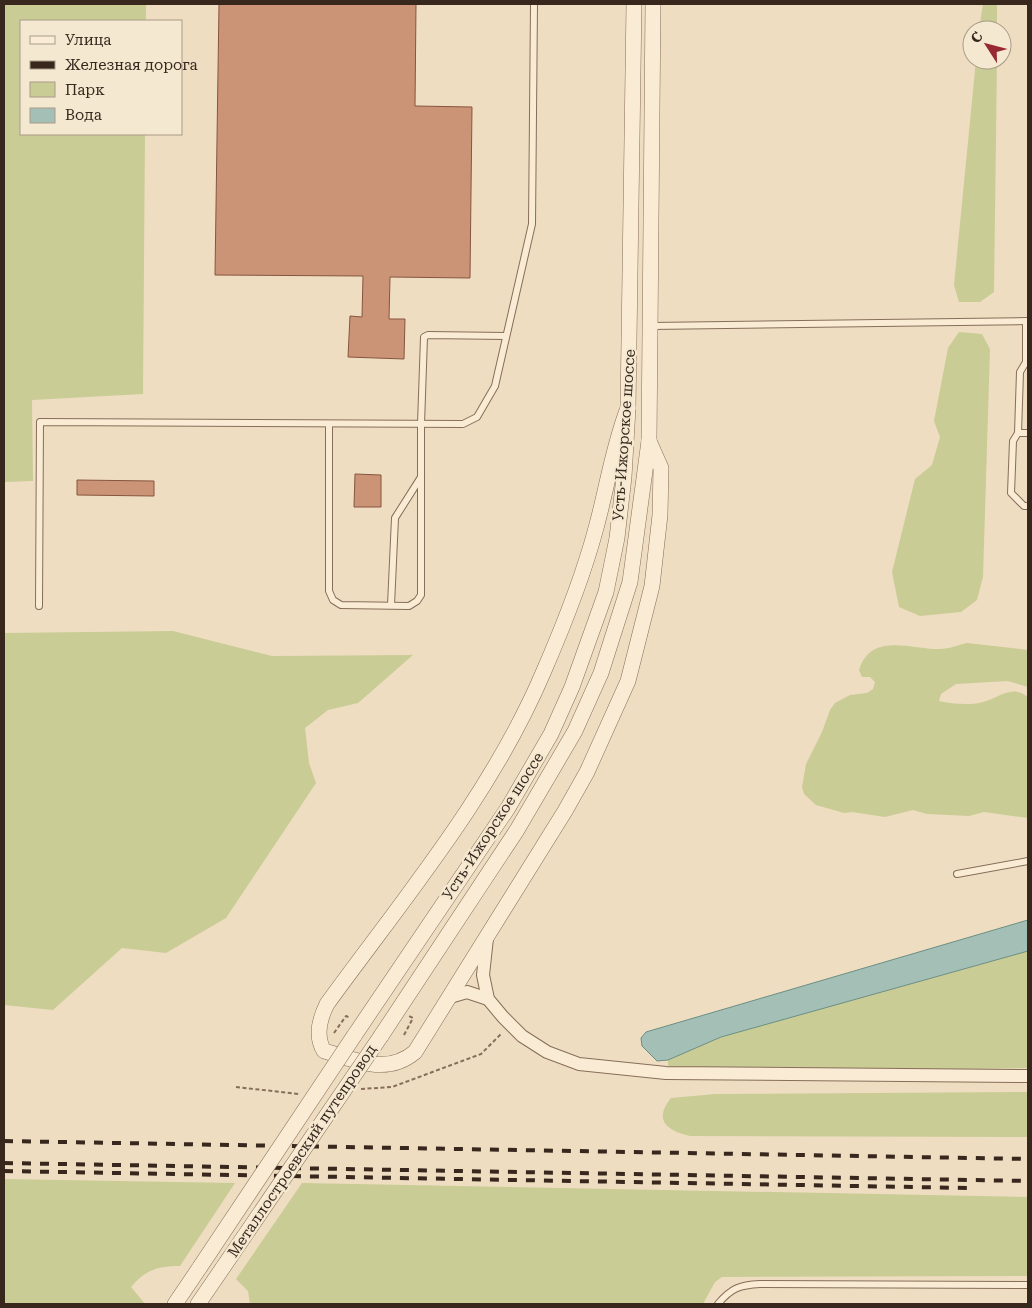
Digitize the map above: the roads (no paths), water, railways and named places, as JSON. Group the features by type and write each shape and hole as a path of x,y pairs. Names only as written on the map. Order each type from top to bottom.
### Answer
{"street":[{"name":"Усть-Ижорское шоссе","path":"354,1036 508,808 551,734 572,687 606,592 617,538 628,408 634,4"},
{"name":"Усть-Ижорское шоссе","path":"380,1036 517,830 579,723 601,673 630,582 649,441 654,4"},
{"path":"628,408 618,433 608,487 595,532 543,672 521,722 475,801 327,1004 320,1019 320,1044 324,1052 381,1066 403,1062 415,1052 487,938 587,772 628,681 652,586 657,544 661,468 649,441"},
{"path":"487,938 483,975 488,999 522,1036 547,1052 579,1064 666,1073 1028,1076"},
{"path":"450,997 467,992 488,999"},
{"name":"Металлостроевский путепровод","path":"175,1304 354,1036"},
{"name":"Металлостроевский путепровод","path":"198,1304 380,1036"}],"lane":[{"path":"39,606 40,422 329,425 464,424 477,417 494,386 532,224 534,4"},
{"path":"651,326 1027,321 1026,362 1020,372 1018,433 1013,441 1011,493 1024,506 1028,506"},
{"path":"329,425 329,591 333,600 341,605 409,606 417,601 421,595 421,424 424,337 506,336"},
{"path":"1018,433 1028,433"},
{"path":"392,606 395,518 421,477"},
{"path":"957,874 1028,861"},
{"path":"718,1304 726,1293 738,1286 760,1284 1028,1285"}],"water":[{"path":"1028,920 1028,951 721,1037 668,1060 657,1061 642,1046 641,1038 646,1032"}],"railway":[{"path":"4,1141 1028,1159"},
{"path":"4,1163 1028,1181"},
{"path":"4,1171 969,1188"}]}
